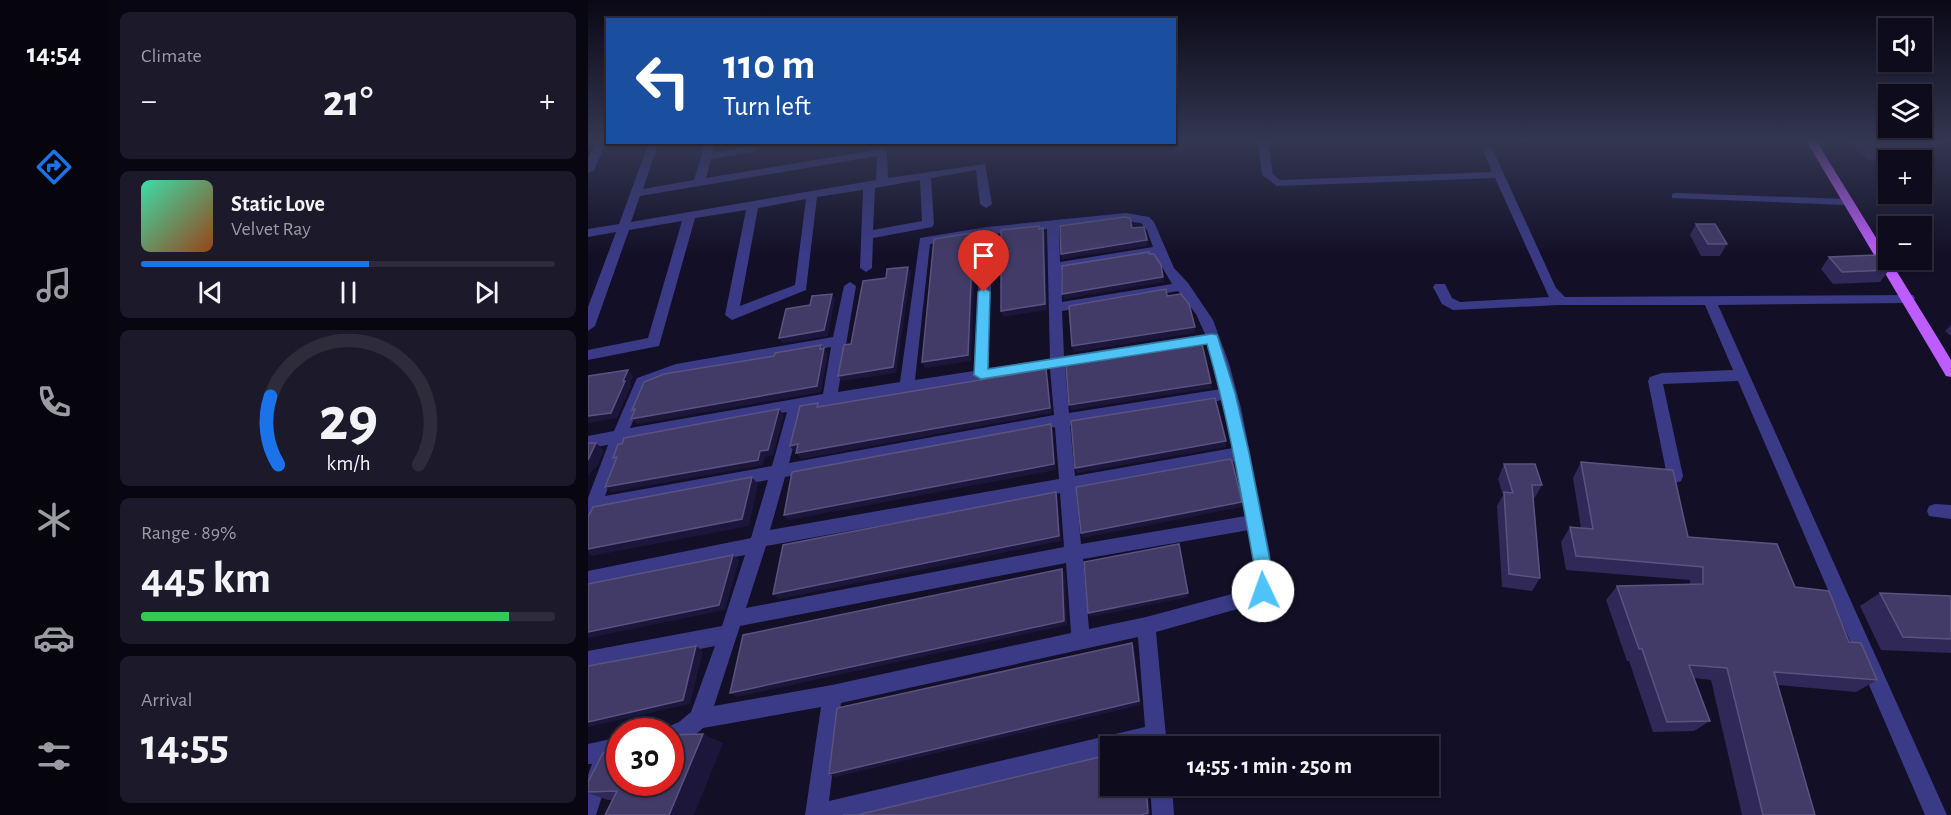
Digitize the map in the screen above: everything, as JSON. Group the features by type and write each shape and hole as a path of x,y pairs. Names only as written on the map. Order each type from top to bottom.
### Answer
{"main road":[{"path":"1834,180 1908,298 1951,372"}],"street":[{"path":"588,326 641,180"},
{"path":"637,193 711,180"},
{"path":"866,268 867,235 876,180"},
{"path":"588,233 900,180"},
{"path":"867,235 928,224 925,180"},
{"path":"983,180 986,204"},
{"path":"1274,180 1277,183 1359,180"},
{"path":"1499,180 1550,289 1559,301"},
{"path":"753,205 732,315 801,287 812,195"},
{"path":"1676,196 1846,202"},
{"path":"588,355 654,342 690,215"},
{"path":"698,719 832,695 1146,626 1260,595 1263,591 1264,576 1242,453 1212,338 1206,320 1184,286 1168,270 1151,226 1145,220 1136,217 1053,224 927,239 922,242 907,387"},
{"path":"1053,224 1057,362 1081,639"},
{"path":"981,375 987,231"},
{"path":"1053,267 1159,250"},
{"path":"830,399 850,286"},
{"path":"1055,308 1184,286"},
{"path":"1440,286 1447,301 1458,307 1559,301 1576,303 1908,298"},
{"path":"1710,301 1936,815"},
{"path":"588,442 830,399 1212,338"},
{"path":"591,513 642,382 676,369 839,341"},
{"path":"1675,476 1655,381 1662,378 1744,375"},
{"path":"591,513 779,472 1061,420 1228,393"},
{"path":"684,731 698,719 731,626 779,472 797,405"},
{"path":"588,579 757,543 1242,453"},
{"path":"588,661 731,626 1075,554 1255,522"},
{"path":"1146,626 1157,736"},
{"path":"832,695 825,762 816,815 1100,753"},
{"path":"588,807 605,750"},
{"path":"1162,796 1163,815"}],"building":[{"path":"1130,218 1132,228 1144,227 1147,240 1061,254 1060,226"},
{"path":"1696,224 1715,224 1727,244 1708,244"},
{"path":"1039,226 1039,229 1043,228 1045,304 1001,311 1001,230"},
{"path":"973,233 968,355 922,362 934,239"},
{"path":"1149,252 1149,254 1154,254 1161,265 1163,277 1062,294 1062,266"},
{"path":"1876,255 1878,270 1889,270 1842,272 1829,257"},
{"path":"908,267 893,367 838,376 844,345 851,344 863,281 886,278 887,269"},
{"path":"1166,289 1167,296 1181,294 1189,304 1195,327 1072,346 1069,306"},
{"path":"832,294 824,330 779,338 786,309 810,305 812,296"},
{"path":"1198,342 1202,344 1211,383 1069,405 1066,366 1074,362"},
{"path":"821,345 820,349 824,348 817,386 631,419 635,409 632,410 644,382 664,374 774,356 775,353"},
{"path":"1046,369 1050,408 796,453 798,444 790,446 800,406 818,403 817,407"},
{"path":"628,370 611,413 588,416 588,376"},
{"path":"1215,398 1226,441 1075,468 1071,421"},
{"path":"779,409 768,450 760,451 758,460 605,487 617,457 613,458 618,444 622,444 624,438"},
{"path":"1051,424 1054,464 784,515 792,472"},
{"path":"588,443 596,443 588,460"},
{"path":"1230,459 1242,502 1081,533 1076,487"},
{"path":"1581,462 1673,470 1688,537 1777,544 1795,587 1829,591 1849,642 1861,643 1877,680 1774,672 1815,815 1763,815 1727,668 1689,665 1710,721 1667,722 1617,586 1703,584 1703,567 1576,556 1570,527 1593,529"},
{"path":"1504,464 1535,464 1542,485 1532,485 1540,578 1509,574 1504,492 1513,493"},
{"path":"752,477 742,519 588,549 588,517 593,507"},
{"path":"1056,492 1059,536 773,594 783,545"},
{"path":"1179,544 1188,593 1088,613 1084,562"},
{"path":"733,555 719,605 588,632 588,584"},
{"path":"1062,569 1064,621 730,693 743,635"},
{"path":"1880,593 1951,596 1951,639 1903,637"},
{"path":"1132,643 1139,701 829,774 837,708"},
{"path":"696,646 683,700 588,722 588,666"},
{"path":"703,734 684,779 684,735"},
{"path":"603,753 606,753 606,791 588,792 588,782"},
{"path":"1100,757 1100,796 1147,796 1148,813 1141,815 857,815"},
{"path":"614,796 677,796 669,815 605,815"}],"route":[{"path":"984,292 981,375 1212,338 1242,453 1264,576 1263,591"}]}
